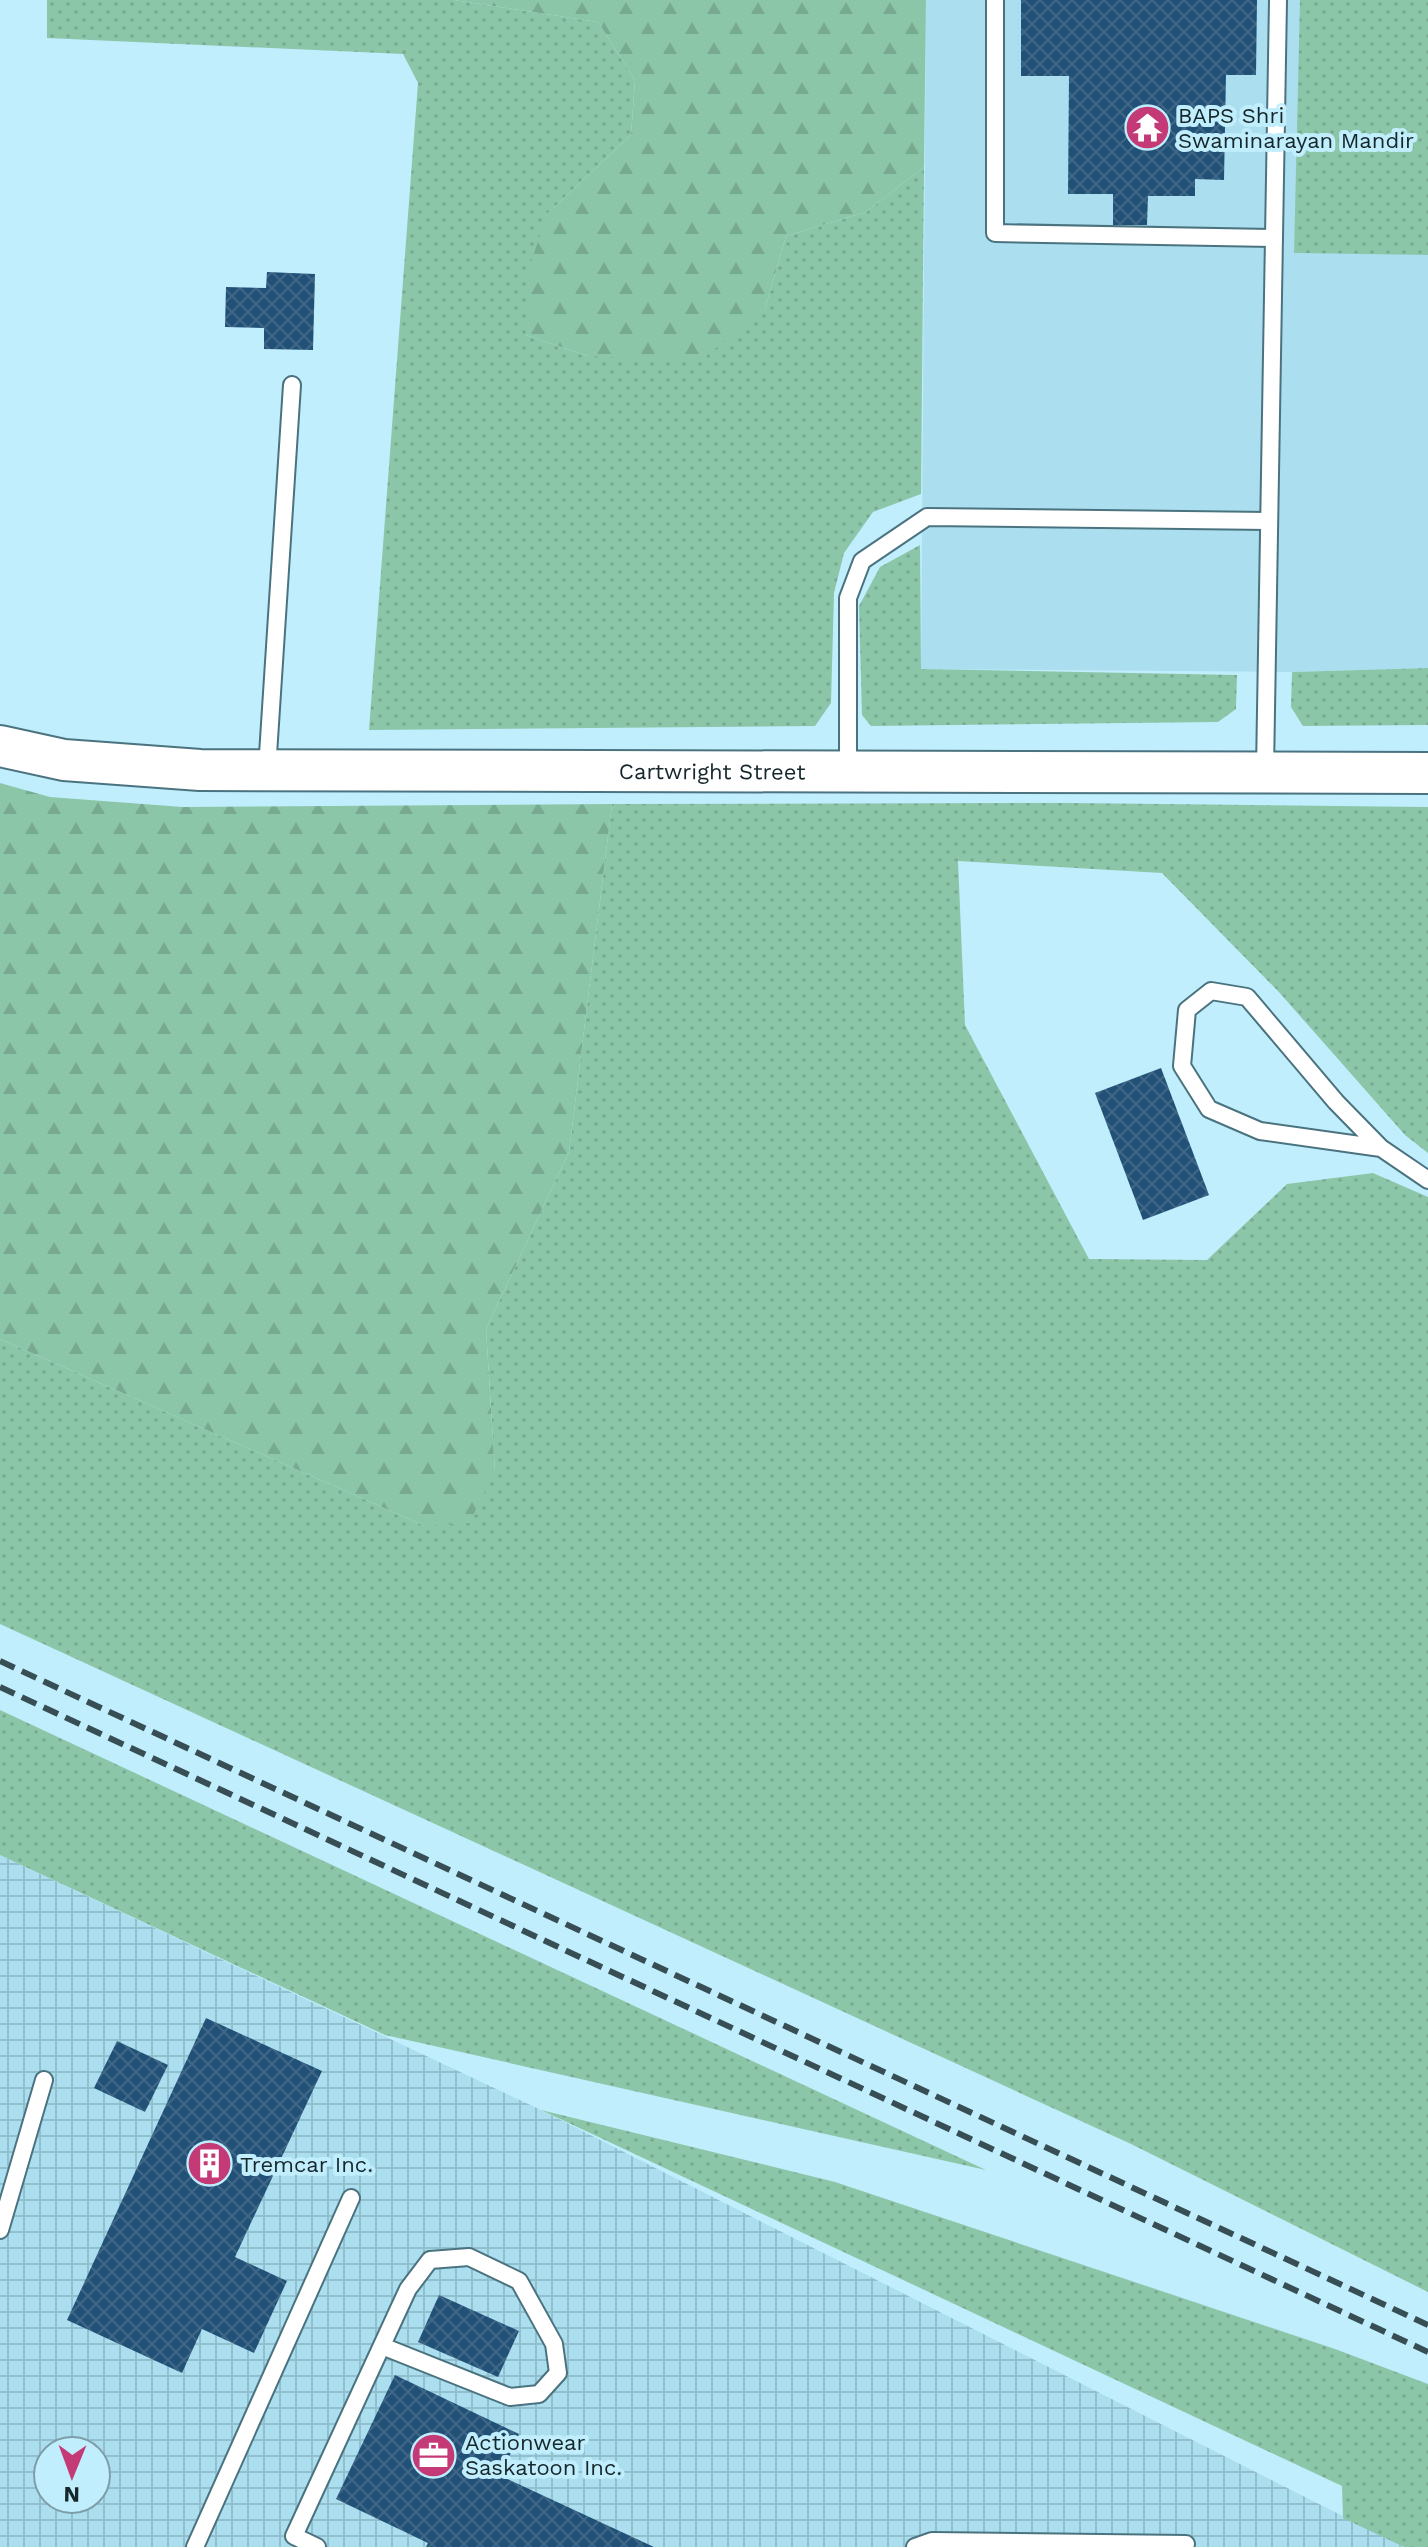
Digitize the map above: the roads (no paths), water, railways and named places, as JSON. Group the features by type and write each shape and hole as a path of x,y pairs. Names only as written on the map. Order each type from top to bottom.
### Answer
{"street":[{"name":"Cartwright Street","path":"0,746 64,760 200,770 1265,770 1428,773"}],"lane":[{"path":"995,0 995,233 1274,238"},
{"path":"1265,770 1278,0"},
{"path":"267,770 292,385"},
{"path":"848,771 848,598 862,561 927,517 1269,521"},
{"path":"1381,1148 1260,1131 1209,1109 1182,1066 1187,1010 1211,991 1247,997 1336,1102 1381,1148 1428,1180"},
{"path":"0,2230 44,2080"},
{"path":"195,2547 351,2198"},
{"path":"317,2547 294,2536 408,2289 430,2260 469,2257 519,2281 554,2344 558,2373 539,2394 510,2397 382,2346"},
{"path":"915,2547 932,2541 1186,2544"}],"railway":[{"path":"0,1661 1428,2325"},
{"path":"0,1687 1428,2352"}],"place":[{"name":"BAPS Shri Swaminarayan Mandir","path":"1147,128"},
{"name":"Tremcar Inc.","path":"209,2164"},
{"name":"Actionwear Saskatoon Inc.","path":"434,2455"}]}
